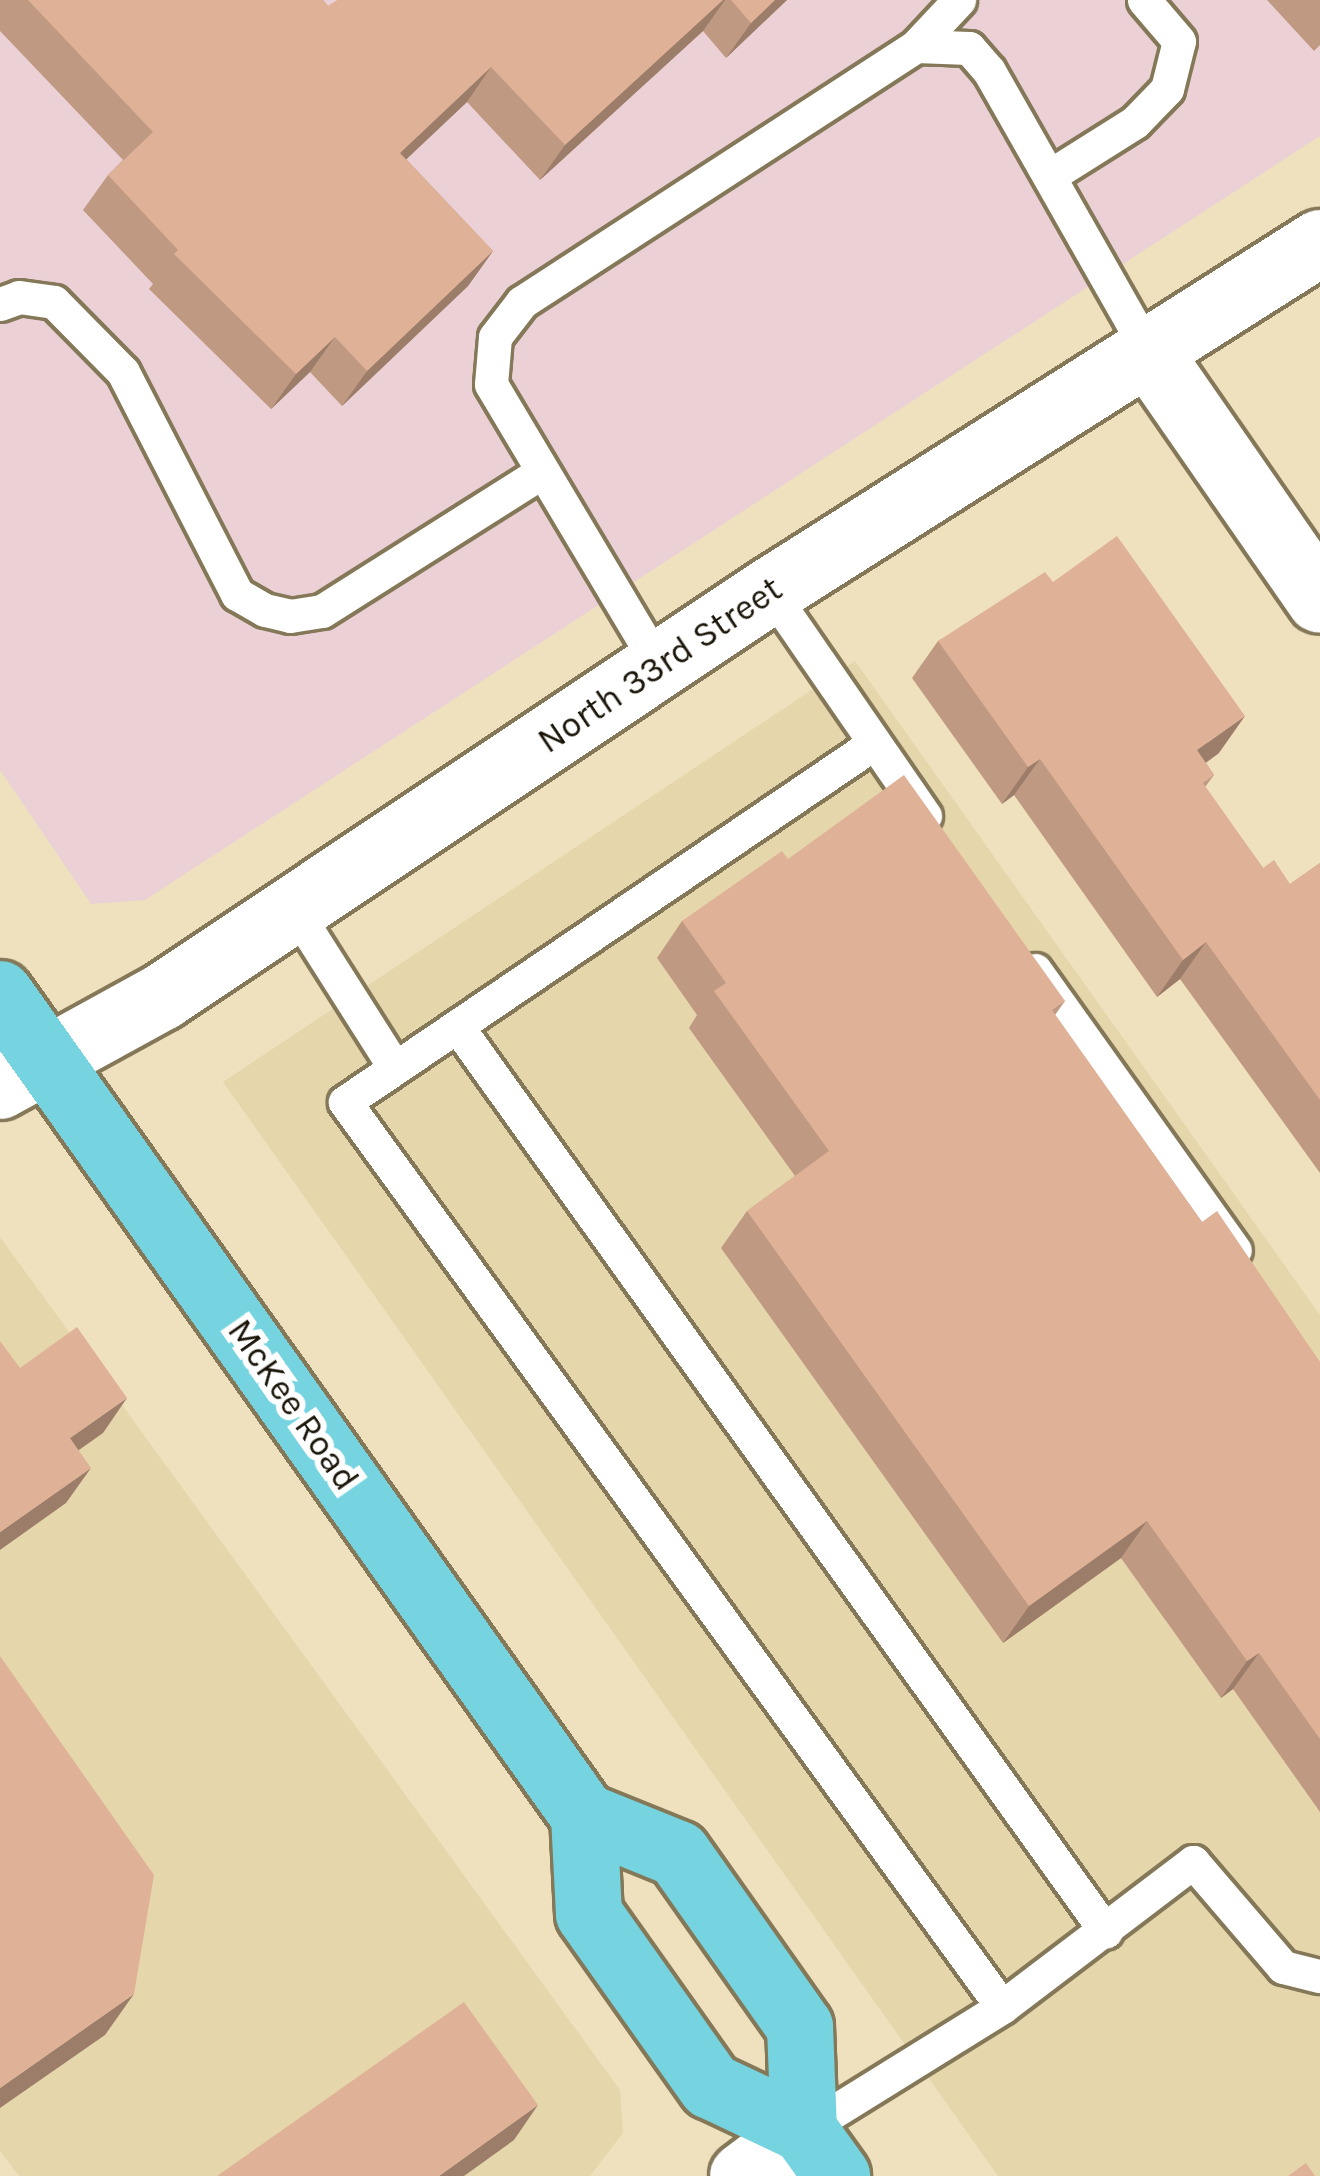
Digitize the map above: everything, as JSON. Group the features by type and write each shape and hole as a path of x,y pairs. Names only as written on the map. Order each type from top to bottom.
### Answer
{"main road":[{"name":"McKee Road","path":"0,994 24,1071 584,1816"},
{"path":"584,1816 678,1854 800,2027 821,2153 711,2086 589,1914 584,1816"}],"street":[{"name":"North 33rd Street","path":"24,1071 162,997 770,591 1320,243"},
{"path":"1149,353 1320,600"},
{"path":"743,2176 821,2153"}],"lane":[{"path":"658,666 491,384 495,337 522,302 916,46 959,0"},
{"path":"1051,176 1135,122 1167,89 1180,65 1179,41 1144,0"},
{"path":"916,46 969,48 1051,176 1149,353"},
{"path":"0,304 19,297 54,302 123,372 237,594 265,610 322,611 542,472"},
{"path":"770,591 940,837"},
{"path":"873,743 345,1102 1002,2007"},
{"path":"294,909 395,1068"},
{"path":"1008,932 1252,1274"},
{"path":"458,1026 1106,1932"},
{"path":"821,2153 1193,1862 1282,1967 1320,1976"}],"shaded area":[{"path":"0,0 1320,0 1320,136 145,900 91,904 0,770"},
{"path":"855,661 1320,1315 1320,2176 998,2176 223,1082"},
{"path":"0,1237 620,2090 623,2133 590,2176 19,2176 0,2151"}],"building":[{"path":"28,0 323,0 328,6 338,0 723,0 565,145 491,67 400,153 493,251 367,371 335,337 296,374 174,254 178,250 108,175 153,132"},
{"path":"731,0 775,0 751,23"},
{"path":"1117,536 1245,716 1197,750 1214,775 1203,783 1263,868 1274,860 1290,884 1320,863 1320,1100 1206,942 1183,960 1040,759 1028,767 938,641 1045,572 1053,582"},
{"path":"904,775 1065,1001 1052,1010 1202,1222 1217,1211 1320,1362 1320,1739 1259,1653 1247,1661 1147,1521 1029,1606 747,1211 829,1151 714,991 726,983 682,921 782,851 788,859"},
{"path":"77,1327 127,1398 70,1438 91,1468 0,1532 0,1341 20,1368"},
{"path":"0,1656 154,1875 134,1994 0,2088"},
{"path":"464,2002 538,2105 439,2176 217,2176"},
{"path":"1306,2163 1315,2176 1288,2176"}]}
